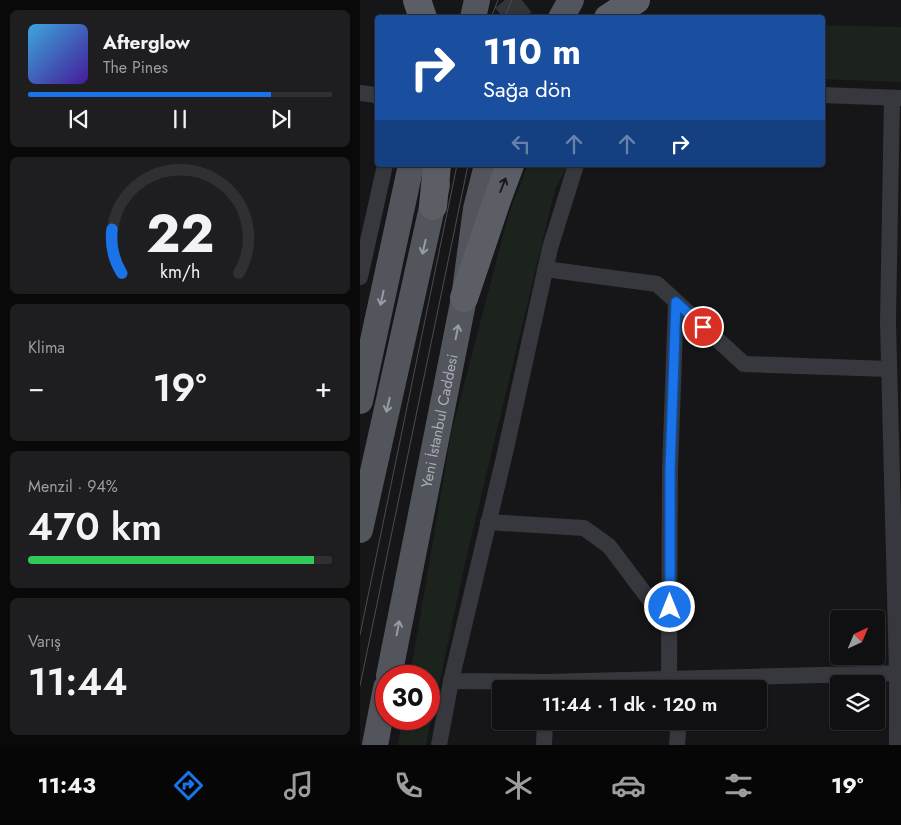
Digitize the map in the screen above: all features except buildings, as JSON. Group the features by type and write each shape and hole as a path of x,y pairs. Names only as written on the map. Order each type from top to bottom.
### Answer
{"highway":[{"path":"417,0 423,15"},
{"path":"613,15 636,0"},
{"path":"433,206 437,167"},
{"path":"464,298 509,167"}],"main road":[{"path":"474,15 477,0"},
{"path":"563,15 571,0"},
{"path":"360,401 411,167"},
{"path":"360,530 442,167"},
{"name":"Yeni İstanbul Caddesi","path":"391,665 464,298 476,209 486,167"},
{"path":"375,745 378,730"}],"street":[{"path":"360,93 375,95"},
{"path":"825,95 896,98 895,337 890,369 899,673 897,745"},
{"path":"360,277 385,167"},
{"path":"439,745 451,681 545,269 575,167"},
{"path":"545,269 657,284 744,364 890,369"},
{"path":"670,680 670,470 676,302"},
{"path":"488,522 584,528 609,546 670,627"},
{"path":"753,680 899,673"},
{"path":"451,681 492,683"},
{"path":"544,745 545,730"},
{"path":"678,730 678,745"}],"shaded area":[{"path":"825,25 901,27 901,82 825,79"},
{"path":"527,167 567,167 555,189 466,559 440,680 440,665 412,665 451,434 509,213"},
{"path":"400,730 429,730 426,745 398,745"}],"tunnel":[{"path":"507,15 526,0"}],"tram line":[{"path":"492,15 498,0"},
{"path":"505,15 512,0"},
{"path":"360,635 457,167"},
{"path":"360,686 468,167"}],"route":[{"path":"670,607 670,470 676,302 703,327"}]}
